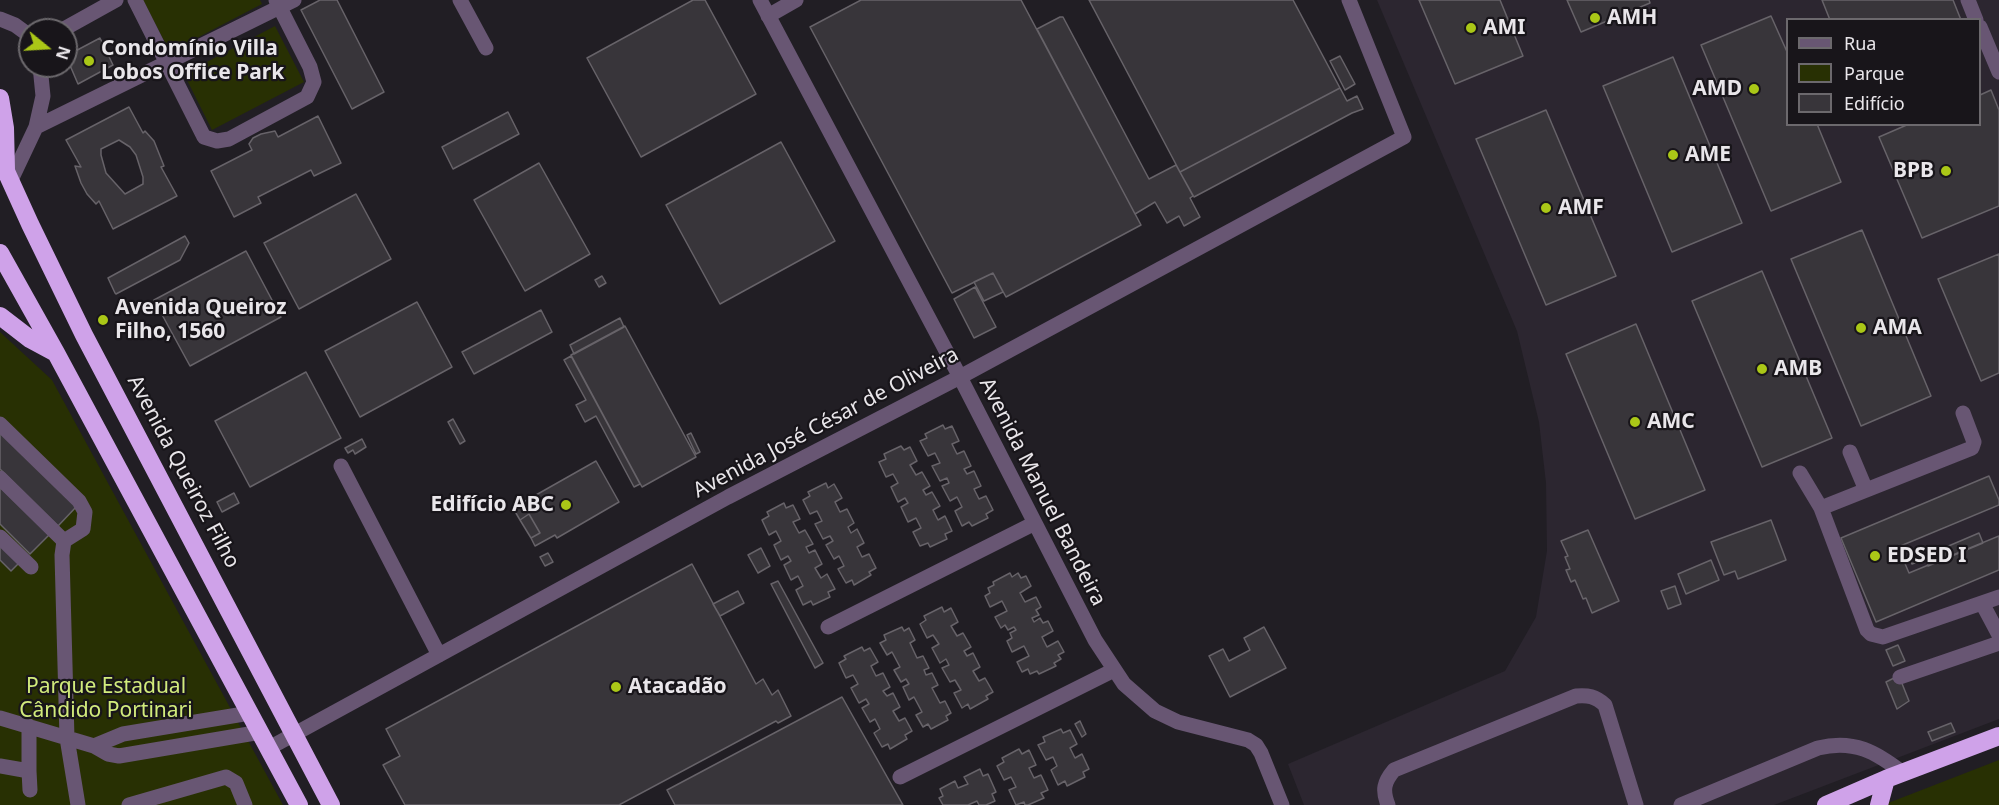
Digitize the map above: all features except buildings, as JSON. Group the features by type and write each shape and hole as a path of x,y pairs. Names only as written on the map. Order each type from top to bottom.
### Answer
{"highway":[{"path":"0,98 5,128 6,170"},
{"name":"Avenida Queiroz Filho","path":"6,170 84,335 331,805"},
{"path":"0,253 299,805"},
{"path":"0,316 30,339 56,353"},
{"path":"1826,805 1888,786 1999,736"}],"street":[{"path":"78,21 116,0"},
{"path":"135,0 204,137 217,141 229,139 308,97 314,82 310,67 278,4"},
{"path":"36,127 278,4 294,0"},
{"path":"460,0 486,48"},
{"name":"Avenida Manuel Bandeira","path":"760,0 960,377 1095,640 1114,670 1136,696 1155,711 1178,722 1241,738 1256,745 1282,805"},
{"path":"768,16 796,0"},
{"name":"Avenida José César de Oliveira","path":"0,718 94,746 108,754 118,756 265,740 295,734 728,497 960,377 1404,137 1349,0"},
{"path":"1968,0 1975,18"},
{"path":"0,19 18,27"},
{"path":"1981,29 1999,72"},
{"path":"6,170 36,127 43,96 41,78"},
{"path":"1821,508 1972,448 1974,442 1963,413"},
{"path":"0,424 79,501 85,512 83,528 64,542 62,555 67,738 78,805"},
{"path":"1850,452 1866,490"},
{"path":"341,466 439,655"},
{"path":"1800,472 1821,508 1867,630 1871,634 1883,637 1999,597"},
{"path":"0,478 64,542"},
{"path":"828,627 1035,523"},
{"path":"0,537 31,567"},
{"path":"1982,603 1999,635"},
{"path":"1900,677 1999,644"},
{"path":"900,777 1114,670"},
{"path":"1388,805 1383,793 1386,780 1394,770 1576,696 1588,695 1598,698 1605,705 1636,805"},
{"path":"94,746 123,734 250,713"},
{"path":"29,726 30,790"},
{"path":"1839,805 1999,743"},
{"path":"1681,805 1818,748 1833,744 1868,749 1888,786"},
{"path":"0,766 29,771"},
{"path":"129,805 226,777 236,783 245,805"}],"shaded area":[{"path":"1377,0 1999,0 1999,719 1774,805 1304,805 1288,764 1505,671 1536,617 1547,551 1546,483 1539,422 1517,331"}],"green space":[{"path":"143,0 260,0 262,4 170,52"},
{"path":"275,26 304,82 212,130 184,74"},
{"name":"Parque Estadual Cândido Portinari","path":"0,332 52,380 283,805 0,805"},
{"path":"1999,760 1999,805 1883,805"}],"place":[{"name":"AMH","path":"1595,18"},
{"name":"AMI","path":"1471,28"},
{"name":"Condomínio Villa Lobos Office Park","path":"89,61"},
{"name":"AMD","path":"1754,89"},
{"name":"AME","path":"1673,155"},
{"name":"BPB","path":"1946,171"},
{"name":"AMF","path":"1546,208"},
{"name":"Avenida Queiroz Filho, 1560","path":"103,320"},
{"name":"AMA","path":"1861,328"},
{"name":"AMB","path":"1762,369"},
{"name":"AMC","path":"1635,422"},
{"name":"Edifício ABC","path":"566,505"},
{"name":"EDSED I","path":"1875,556"},
{"name":"Atacadão","path":"616,687"}]}
